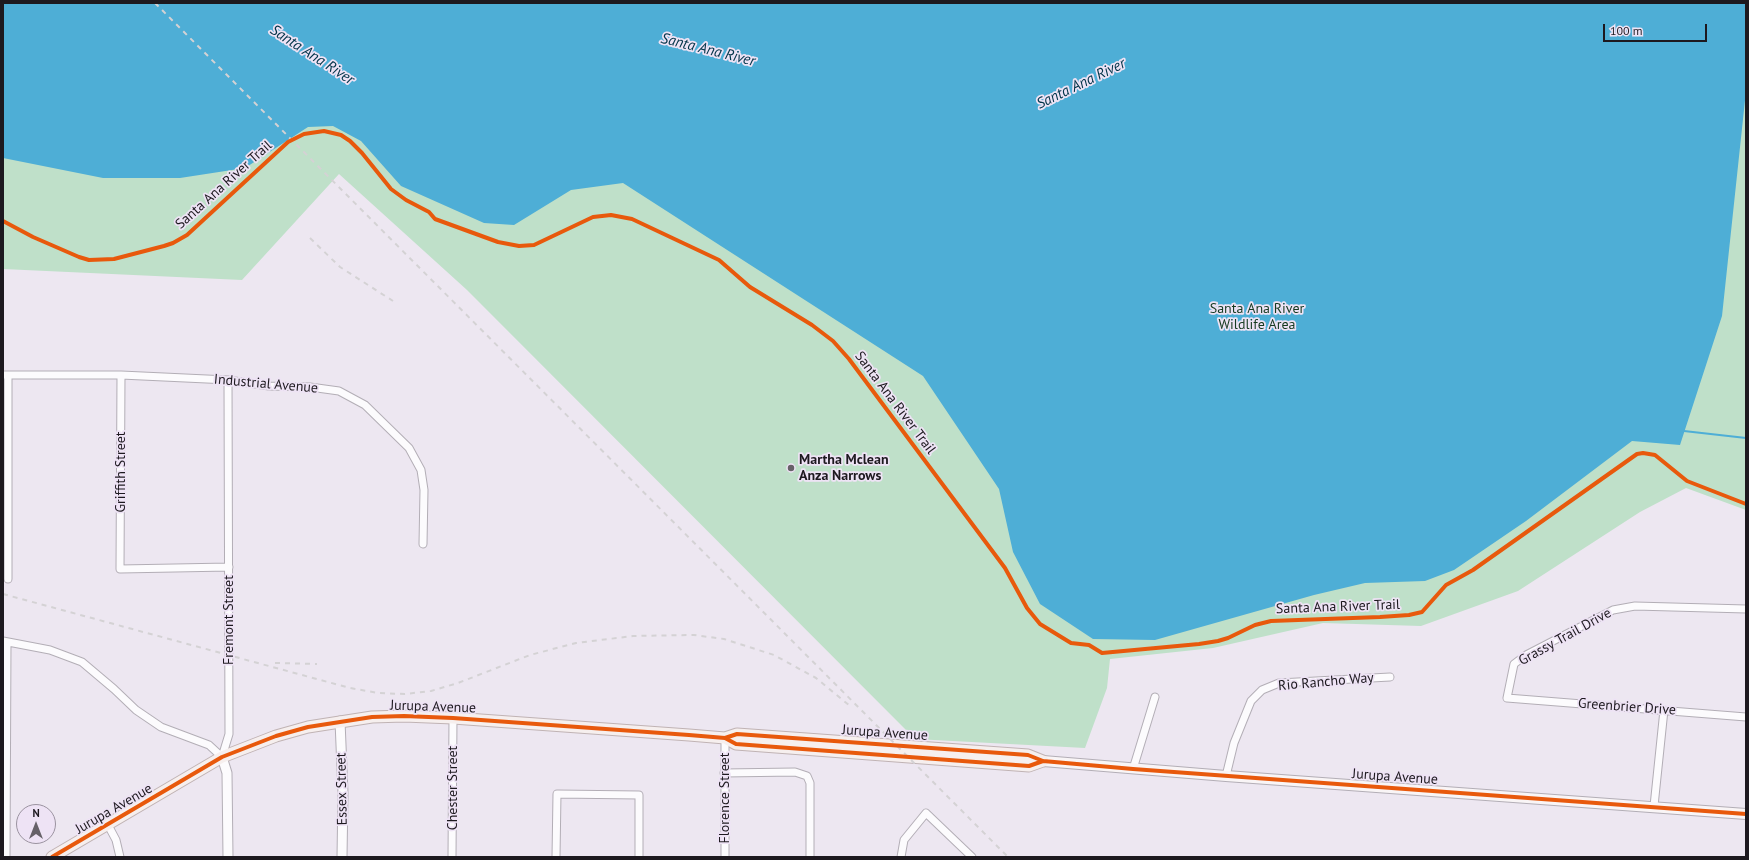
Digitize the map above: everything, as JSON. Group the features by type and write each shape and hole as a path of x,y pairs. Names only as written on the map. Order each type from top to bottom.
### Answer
{"main road":[{"name":"Jurupa Avenue","path":"52,857 222,757 276,736 308,726 340,720 404,716 453,718 725,738 736,744 1029,766 1043,761 1133,769 1654,806 1746,814"}],"street":[{"name":"Industrial Avenue","path":"6,374 121,375 228,380 269,386 310,387 339,391 365,405 408,448 421,470 424,490 423,544"},
{"path":"6,374 8,579"},
{"name":"Griffith Street","path":"121,375 120,569 229,567"},
{"name":"Fremont Street","path":"228,380 228,734 222,757 227,773 228,857"},
{"name":"Grassy Trail Drive","path":"1507,698 1514,664 1526,656 1613,610 1635,606 1746,608"},
{"path":"6,857 5,641 50,650 82,662 136,710 162,727 209,745 222,757"},
{"name":"Rio Rancho Way","path":"1226,776 1234,743 1251,701 1262,690 1279,683 1390,677"},
{"path":"1133,769 1155,697"},
{"name":"Greenbrier Drive","path":"1507,698 1746,716"},
{"path":"1654,806 1664,710"},
{"name":"Chester Street","path":"452,857 453,718"},
{"name":"Essex Street","path":"340,720 343,793 342,857"},
{"name":"Florence Street","path":"725,738 725,857"},
{"path":"724,773 795,772 807,776 810,783 810,857"},
{"path":"556,857 557,794 639,795 639,857"},
{"path":"901,857 904,840 926,813 972,857"},
{"path":"108,825 116,840 120,857"}],"green space":[{"name":"Santa Ana River","path":"3,3 1746,3 1746,510 1686,488 1640,512 1518,591 1421,626 1323,623 1213,648 1110,659 1107,688 1085,748 915,739 467,290 339,174 242,280 3,269"}],"water":[{"name":"Santa Ana River","path":"3,3 1746,3 1746,91 1722,316 1680,445 1632,441 1526,521 1454,570 1425,581 1365,583 1314,595 1155,640 1093,639 1040,604 1013,552 999,489 923,376 623,183 571,190 514,225 484,223 401,186 361,141 333,126 308,127 245,168 180,178 103,178 3,158"}],"waterway":[{"path":"1684,431 1746,438"}],"railway":[{"path":"155,3 1008,857"},
{"path":"310,238 340,267 393,301"},
{"path":"3,594 350,688 378,693 405,694 431,691 458,683 530,655 576,643 633,636 694,635 724,639 774,655 816,678 850,706"},
{"path":"275,663 317,664"}],"cycle path":[{"name":"Santa Ana River Trail","path":"3,221 33,237 89,260 114,259 164,246 187,235 288,142 304,134 324,131 341,135 350,141 362,153 391,189 406,200 429,212 435,219 498,242 519,246 534,245 593,217 611,215 632,219 719,260 750,287 812,325 833,341 849,359 1005,568 1027,608 1040,624 1071,643 1089,645 1102,653 1218,641 1228,638 1255,625 1271,621 1380,617 1409,615 1422,612 1446,585 1473,570 1637,454 1643,453 1655,455 1687,481 1746,504"},
{"path":"52,857 222,757 276,736 308,727 372,717 404,716 453,718 689,735 725,738 736,744 1029,766 1043,761"},
{"path":"725,738 737,734 1028,755 1043,761 1133,769 1746,814"}],"place":[{"name":"Martha Mclean Anza Narrows","path":"791,468"}],"park label":[{"name":"Santa Ana River Wildlife Area","path":"1257,318"}]}
